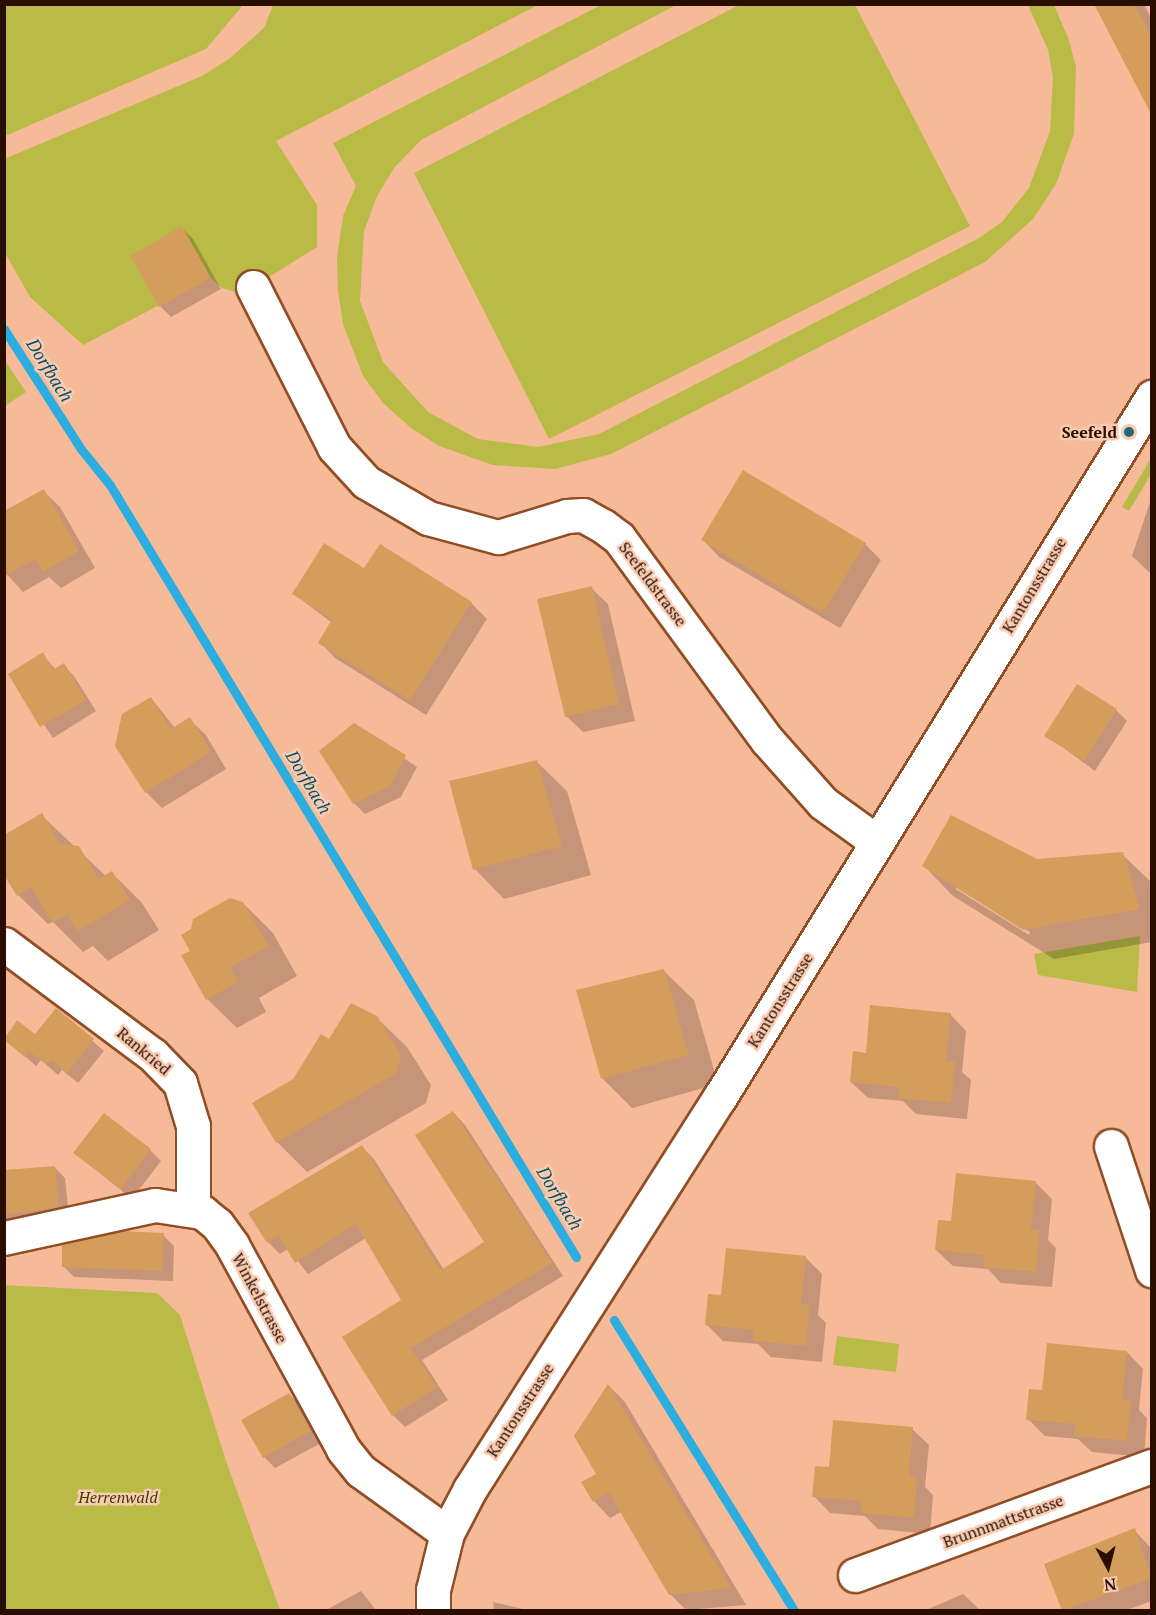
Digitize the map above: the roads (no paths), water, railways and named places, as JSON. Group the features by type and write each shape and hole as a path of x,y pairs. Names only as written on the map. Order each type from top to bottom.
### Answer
{"street":[{"name":"Seefeldstrasse","path":"253,287 334,447 366,482 428,518 498,537 567,516 583,515 603,526 626,547 766,740 823,802 877,842"},
{"name":"Kantonsstrasse","path":"432,1611 433,1590 447,1533 470,1489 720,1097 1152,397"},
{"name":"Rankried","path":"4,944 153,1055 180,1083 193,1126 193,1208"},
{"path":"1111,1146 1152,1270"},
{"name":"Winkelstrasse","path":"4,1238 134,1208 155,1205 193,1208 217,1224 232,1245 343,1449 361,1472 447,1533"},
{"name":"Brunnmattstrasse","path":"855,1575 1152,1466"}],"waterway":[{"name":"Dorfbach","path":"4,329 81,449 110,485 576,1257"},
{"name":"Dorfbach","path":"614,1320 794,1610"}],"place":[{"name":"Seefeld","path":"1129,432"}],"park label":[{"name":"Herrenwald","path":"118,1497"}]}
